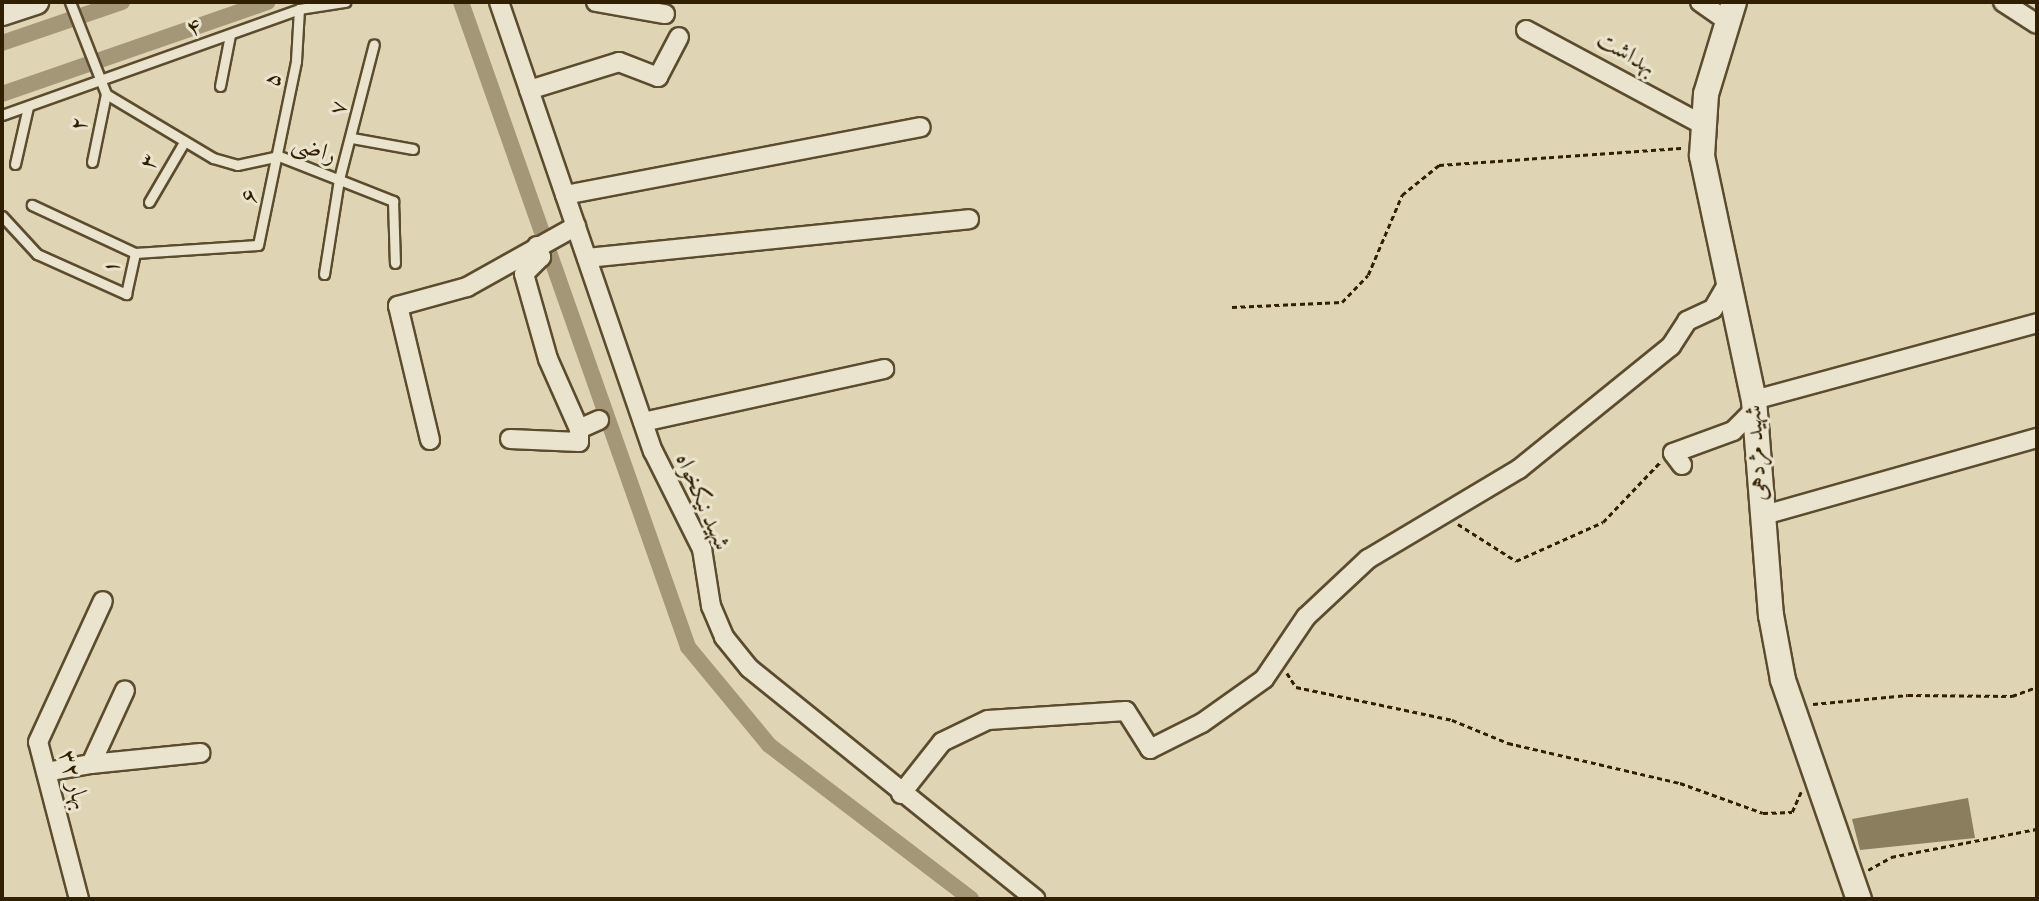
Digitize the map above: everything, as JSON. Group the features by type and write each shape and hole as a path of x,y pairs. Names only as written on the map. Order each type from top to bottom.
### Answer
{"main road":[{"path":"2,13 36,2"},
{"name":"شهید مژدهی","path":"1731,11 1701,134 1754,404 1771,615 1792,705 1818,771 1859,899"}],"street":[{"name":"شهید نیکخواه","path":"499,2 643,422 702,549 711,606 724,637 748,668 901,794 1035,899"},
{"path":"596,2 665,14"},
{"path":"1700,2 1731,11"},
{"path":"2003,2 2036,22"},
{"name":"بهداشت","path":"1526,30 1701,134"},
{"path":"529,90 619,62 658,77 679,37"},
{"path":"565,195 921,127"},
{"path":"587,258 969,219"},
{"path":"430,440 398,306 467,287 576,226"},
{"path":"510,439 579,442 579,429 548,359 524,274 541,257 543,243"},
{"path":"901,794 942,742 988,720 1126,711 1150,748 1202,723 1264,679 1306,617 1368,559 1446,517 1598,408 1671,346 1687,321 1713,309 1729,281"},
{"path":"1678,459 1733,431 1754,404 2037,323"},
{"path":"643,422 884,369"},
{"path":"579,429 600,419"},
{"path":"1761,516 2037,438"},
{"name":"بهار ۳۲","path":"79,899 46,772 41,732 103,601"},
{"path":"91,764 125,690"},
{"path":"46,772 91,764 200,753"}],"lane":[{"path":"2,115 97,84 70,2"},
{"name":"۴","path":"97,84 299,9 345,2"},
{"name":"۵","path":"279,156 299,9"},
{"path":"220,86 230,35"},
{"name":"۷","path":"324,274 339,179 352,138 374,44"},
{"name":"راضی","path":"97,84 106,94 184,142 237,165 279,156 393,201 395,263"},
{"name":"۲","path":"92,162 106,94"},
{"path":"15,164 27,107"},
{"path":"352,138 413,149"},
{"name":"۳","path":"149,202 184,142"},
{"name":"۶","path":"135,253 258,245 279,156"},
{"name":"۱","path":"2,216 37,254 126,294 135,253 32,205"}],"path":[{"path":"1232,307 1342,302 1368,275 1402,195 1440,165 1701,134"},
{"path":"1446,517 1516,561 1603,522 1678,459"},
{"path":"1278,658 1296,687 1452,720 1508,743 1680,783 1762,813 1792,812 1818,771"},
{"path":"1792,705 1908,695 2012,696 2037,687"},
{"path":"1852,875 1891,857 2037,829"}],"building":[{"path":"1968,798 1975,838 1860,850 1852,819"}],"waterway":[{"path":"2,43 122,2"},
{"path":"2,94 267,2"},
{"path":"461,2 688,647 769,745 971,899"}]}
